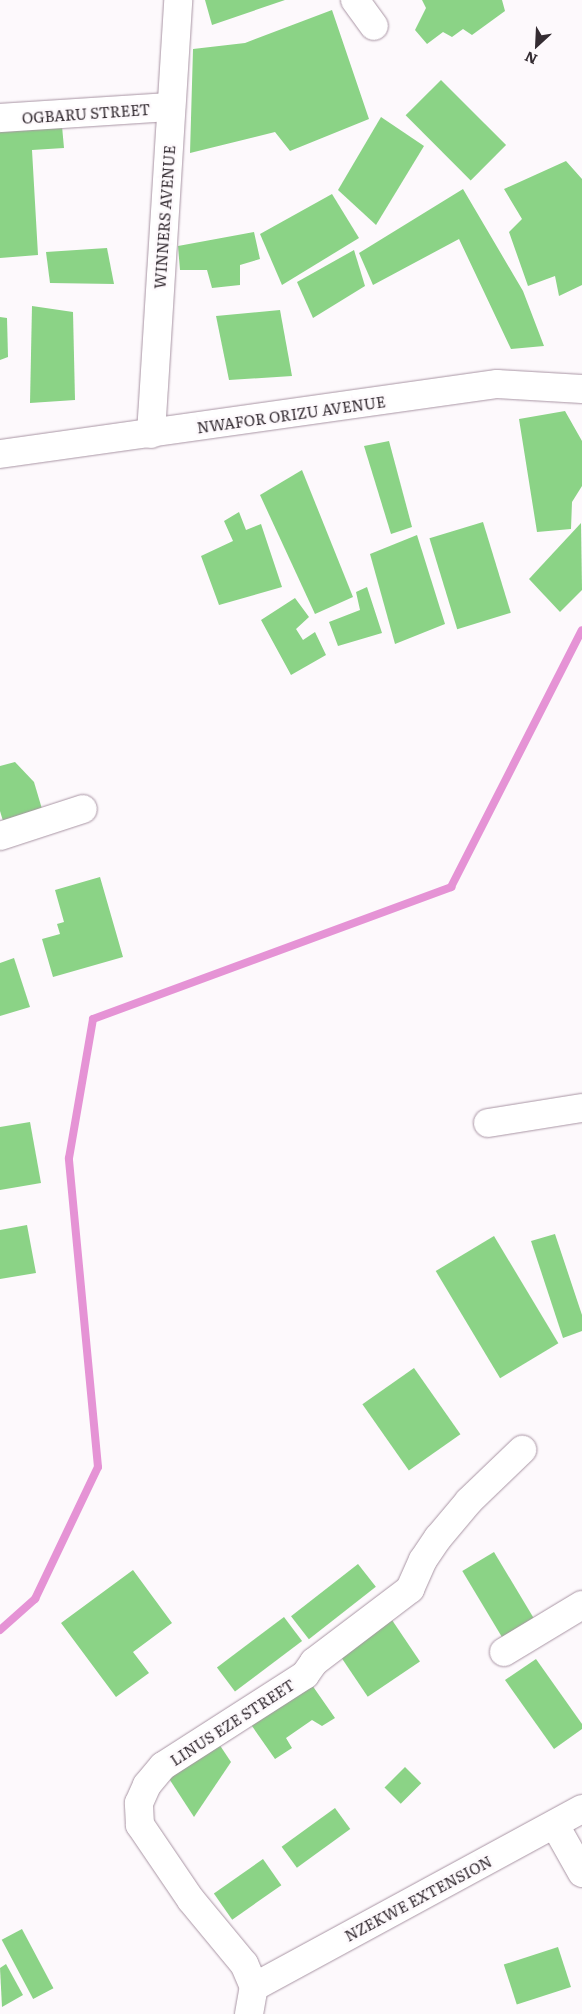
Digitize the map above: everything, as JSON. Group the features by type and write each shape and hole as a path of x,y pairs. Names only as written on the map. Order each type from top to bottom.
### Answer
{"street":[{"name":"WINNERS AVENUE","path":"151,434 178,0"},
{"path":"355,0 374,26"},
{"name":"OGBARU STREET","path":"0,118 171,107"},
{"name":"NWAFOR ORIZU AVENUE","path":"0,454 497,384 582,389"},
{"path":"0,836 83,809"},
{"path":"488,1123 582,1108"},
{"name":"LINUS EZE STREET","path":"254,1987 244,1964 190,1900 140,1825 139,1803 147,1785 164,1766 305,1675 314,1662 410,1589 423,1560 438,1538 469,1501 522,1450"},
{"path":"504,1652 582,1606"},
{"name":"NZEKWE EXTENSION","path":"254,1987 582,1809"},
{"path":"554,1825 582,1872"},
{"path":"249,2014 254,1987"}],"building":[{"path":"205,0 285,0 212,25"},
{"path":"422,0 502,0 505,11 472,35 463,29 452,37 443,32 427,44 415,30 426,8"},
{"path":"332,10 369,119 290,151 275,132 190,153 193,49 245,43"},
{"path":"441,80 506,145 471,180 406,115"},
{"path":"381,117 424,146 376,225 338,190"},
{"path":"62,126 64,148 32,150 38,255 0,258 0,129"},
{"path":"566,161 582,179 582,285 559,296 555,276 528,286 509,232 522,219 504,189"},
{"path":"463,189 523,291 544,346 511,349 459,239 373,285 359,253"},
{"path":"332,194 359,238 282,285 260,234"},
{"path":"254,232 260,259 240,265 240,285 212,288 207,270 180,270 178,246"},
{"path":"107,248 114,284 50,283 46,252"},
{"path":"354,250 365,286 313,318 297,282"},
{"path":"32,306 73,312 75,400 30,403"},
{"path":"280,310 292,376 229,380 216,316"},
{"path":"0,317 7,318 8,357 0,360"},
{"path":"565,411 582,441 582,486 572,502 571,529 537,532 519,419"},
{"path":"389,441 412,527 391,534 364,446"},
{"path":"302,470 353,597 315,614 260,495"},
{"path":"239,512 246,530 261,524 282,587 219,605 201,556 233,541 224,521"},
{"path":"483,522 511,613 457,629 429,538"},
{"path":"581,523 582,590 560,612 529,579"},
{"path":"417,535 445,624 395,644 370,554"},
{"path":"367,587 382,633 338,646 329,622 360,610 356,592"},
{"path":"295,598 309,617 296,629 303,640 315,632 326,655 291,675 261,620"},
{"path":"15,762 34,782 42,809 3,821 0,811 0,766"},
{"path":"100,877 123,957 53,977 42,939 60,934 57,924 64,922 55,890"},
{"path":"14,958 30,1007 0,1016 0,963"},
{"path":"30,1122 41,1183 0,1190 0,1127"},
{"path":"27,1225 36,1273 0,1279 0,1230"},
{"path":"555,1234 582,1315 582,1331 563,1338 531,1241"},
{"path":"494,1236 558,1343 500,1378 436,1271"},
{"path":"414,1368 460,1434 409,1470 362,1404"},
{"path":"494,1552 535,1620 503,1639 462,1571"},
{"path":"358,1564 376,1587 309,1639 291,1616"},
{"path":"133,1570 172,1623 133,1652 149,1673 116,1697 61,1623"},
{"path":"284,1617 302,1641 235,1692 217,1668"},
{"path":"392,1620 420,1661 368,1697 340,1655"},
{"path":"536,1659 582,1724 582,1729 554,1749 505,1680"},
{"path":"305,1675 335,1718 322,1726 312,1720 286,1738 292,1748 275,1759 245,1716"},
{"path":"217,1741 231,1762 194,1817 166,1774"},
{"path":"405,1767 421,1783 401,1804 384,1788"},
{"path":"335,1808 350,1829 297,1868 282,1847"},
{"path":"263,1859 281,1885 232,1920 214,1893"},
{"path":"22,1929 53,1988 33,1999 2,1940"},
{"path":"558,1947 571,1987 517,2005 504,1965"},
{"path":"6,1964 23,1995 2,2007 0,1968"}],"waterway":[{"path":"0,1630 35,1599 98,1467 69,1158 93,1019 451,887 582,630"}]}
